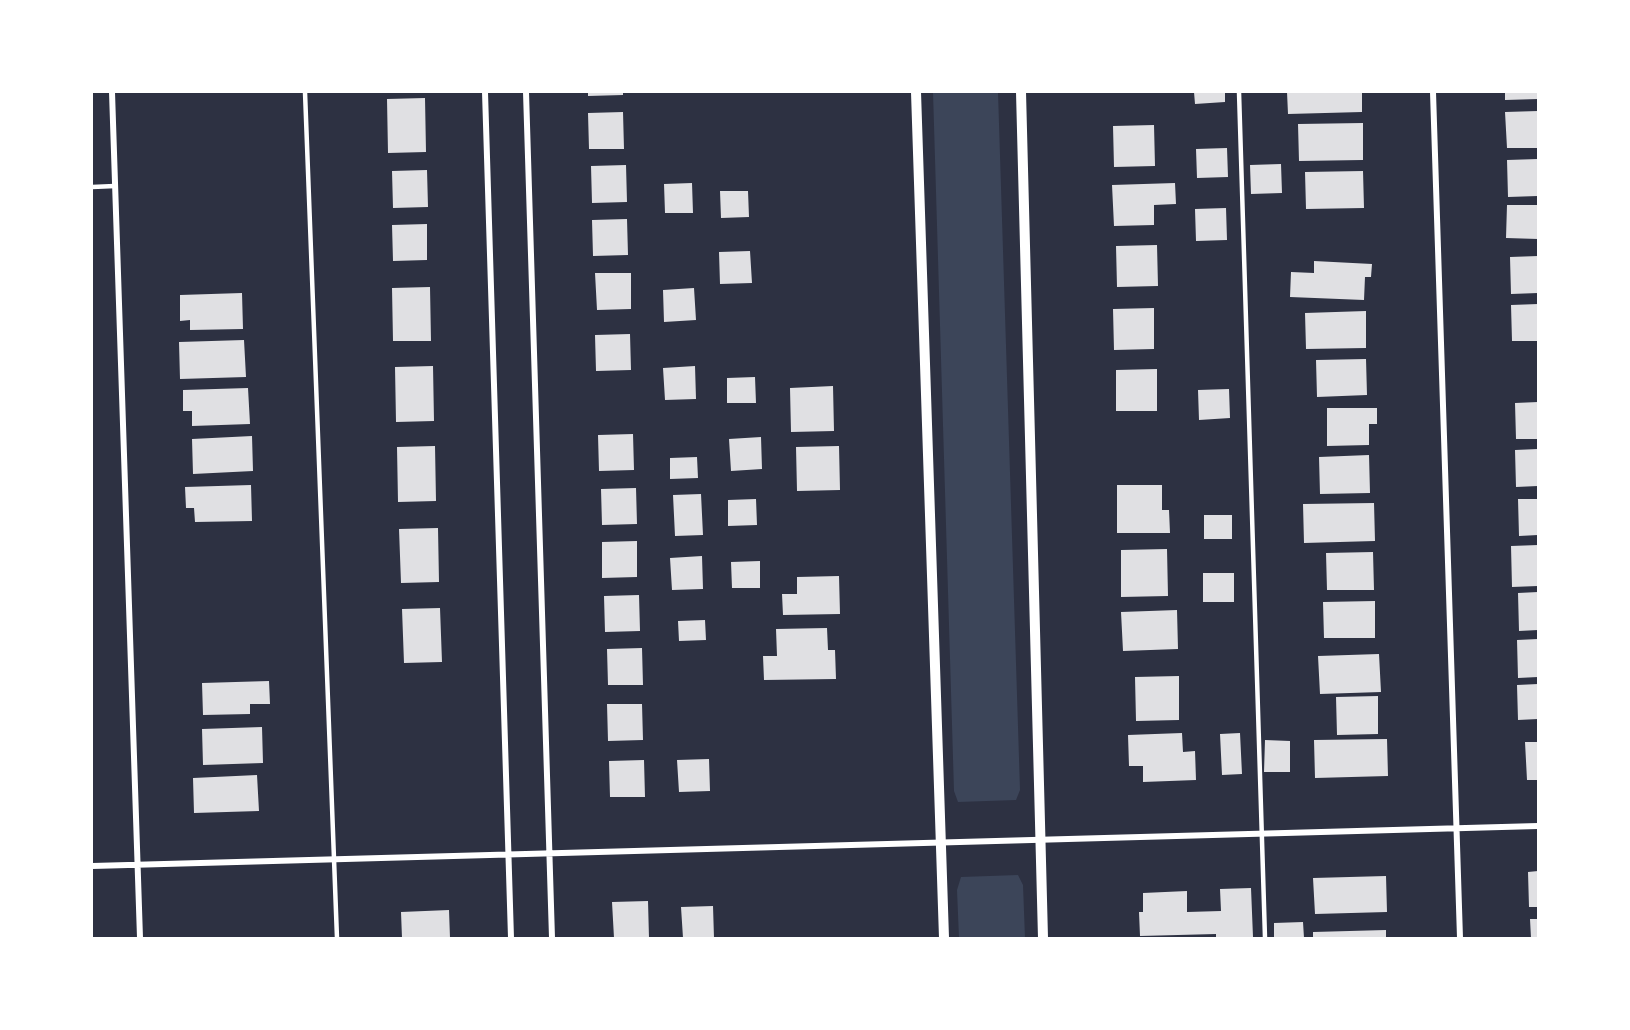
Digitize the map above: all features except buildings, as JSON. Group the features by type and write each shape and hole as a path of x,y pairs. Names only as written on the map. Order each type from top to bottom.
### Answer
{"street":[{"path":"112,92 140,939"},
{"path":"485,92 511,939"},
{"path":"526,92 552,939"},
{"path":"916,92 944,939"},
{"path":"1021,92 1043,939"},
{"path":"1433,92 1460,939"},
{"path":"92,866 1539,826"}],"lane":[{"path":"305,92 337,939"},
{"path":"1239,92 1265,939"},
{"path":"92,187 116,186"}],"shaded area":[{"path":"933,92 998,92 1020,790 1016,800 958,802 954,791"},
{"path":"1018,875 1023,885 1025,938 959,938 957,890 961,877"}]}
